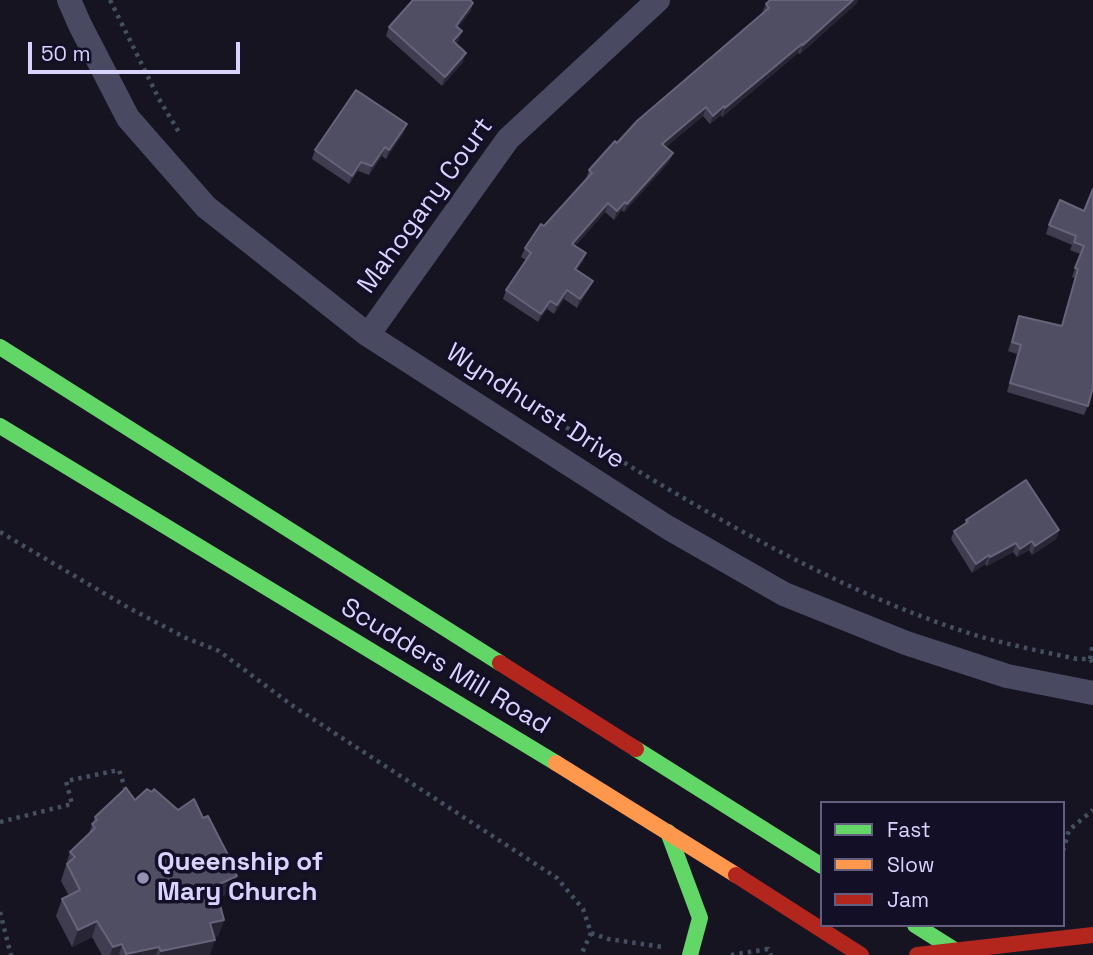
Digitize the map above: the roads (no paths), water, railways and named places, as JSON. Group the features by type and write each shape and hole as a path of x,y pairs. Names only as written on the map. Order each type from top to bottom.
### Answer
{"main road":[{"name":"Scudders Mill Road","path":"0,347 820,865"},
{"name":"Scudders Mill Road","path":"0,426 668,832 861,955"},
{"path":"668,832 700,918 682,952"},
{"path":"918,927 958,953"},
{"path":"917,955 958,953 1093,935"}],"street":[{"name":"Wyndhurst Drive","path":"69,0 128,118 206,207 369,335 667,527 784,594 906,643 969,664 1007,676 1093,693"},
{"name":"Mahogany Court","path":"369,335 508,139 658,0"}],"place":[{"name":"Queenship of Mary Church","path":"143,878"}]}
